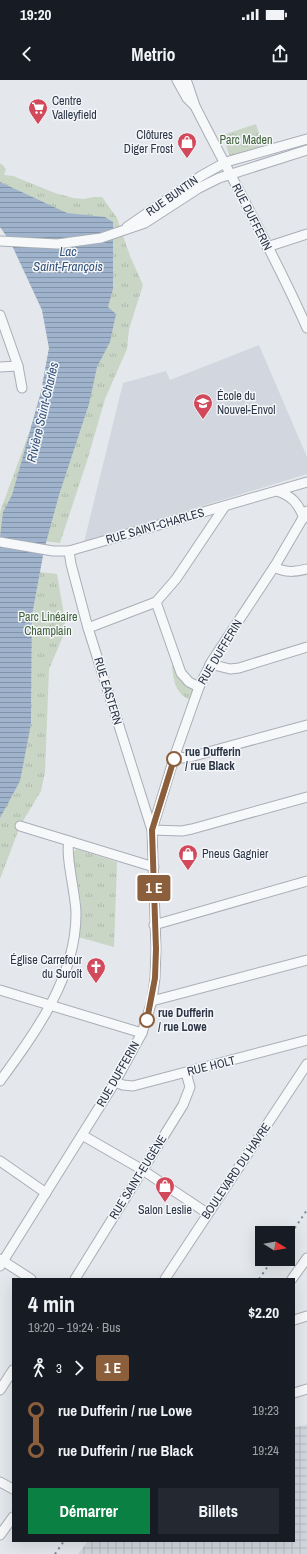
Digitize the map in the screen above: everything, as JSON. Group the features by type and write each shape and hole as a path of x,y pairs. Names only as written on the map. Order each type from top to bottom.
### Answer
{"street":[{"name":"RUE DUFFERIN","path":"177,80 187,98 195,106"},
{"name":"RUE DUFFERIN","path":"186,80 192,93 195,106 226,162 267,246 304,316 307,328"},
{"name":"RUE BUNTIN","path":"117,233 201,176 226,162 307,139"},
{"name":"RUE BUNTIN","path":"0,241 57,244 80,242 117,233 145,223 204,185 231,174 307,150"},
{"path":"267,246 307,234"},
{"path":"0,315 18,366 22,388"},
{"path":"0,368 18,366"},
{"name":"RUE SAINT-CHARLES","path":"0,542 53,551 69,551 307,482"},
{"path":"277,491 288,495 296,502 306,515"},
{"path":"88,628 156,602 176,579 225,506"},
{"name":"RUE DUFFERIN","path":"1,1262 115,1082 142,1033 152,1001 156,964 152,830 175,755 199,687 210,664 274,567 306,515"},
{"name":"RUE EASTERN","path":"69,551 88,628 152,830"},
{"path":"274,567 284,572 292,573 307,569"},
{"path":"156,602 181,673 189,682 199,687"},
{"path":"210,664 230,669 239,668 307,647"},
{"path":"175,755 183,758 190,757 307,725"},
{"path":"152,830 182,831 192,829 307,797"},
{"path":"20,826 154,868"},
{"path":"0,1081 51,1006 70,957 75,928 76,902 68,856 69,841"},
{"path":"154,925 307,881"},
{"path":"152,1001 307,960"},
{"path":"0,990 142,1033"},
{"name":"RUE HOLT","path":"115,1082 133,1086 307,1040"},
{"name":"BOULEVARD DU HAVRE","path":"166,1278 207,1213 307,1064"},
{"name":"RUE SAINT-EUGÈNE","path":"76,1278 188,1097 190,1087 186,1073"},
{"path":"82,1135 143,1170 207,1213"},
{"path":"0,1161 46,1193"},
{"path":"293,1278 307,1258"},
{"path":"1,1262 29,1278"},
{"path":"295,1320 307,1316"},
{"path":"0,1390 12,1372"},
{"path":"295,1393 307,1389"},
{"path":"0,1482 12,1488"},
{"path":"0,1535 12,1518"}],"shaded area":[{"name":"École du Nouvel-Envol","path":"259,345 307,457 307,474 84,542 123,383 166,371 170,380"},
{"path":"307,1425 307,1554 78,1554 87,1542 295,1542 295,1427"}],"green space":[{"name":"Parc Maden","path":"256,124 264,149 230,158 223,135"},
{"name":"Lac Saint-François","path":"0,163 6,169 4,175 13,176 55,193 73,198 84,199 102,197 117,218 130,256 143,285 129,329 127,349 105,399 87,461 60,543 0,536 0,512 30,430 41,392 49,348 42,310 10,241 0,227"},
{"name":"Parc Linéaire Champlain","path":"40,572 57,574 65,621 64,634 49,669 45,772 41,791 20,826 0,879 0,818 31,724 32,616"},
{"path":"176,658 179,667 199,687 194,701 183,696 177,688 172,667"},
{"path":"76,849 117,862 114,947 78,937 81,904 72,855"}],"water":[{"name":"Lac Saint-François","path":"0,182 67,213 105,217 113,222 113,289 108,307 116,314 110,342 97,367 89,404 59,495 44,550 32,616 31,724 20,781 0,818 0,537 3,512 12,495 41,392 49,348 42,310 10,241 0,227"}],"railway":[{"path":"295,1228 307,1210"},
{"path":"260,1278 268,1266"},
{"path":"55,1554 63,1542"}],"bus line":[{"path":"147,1020 152,1001 155,978 156,949 152,830 174,759"}],"place":[{"name":"Centre Valleyfield","path":"38,125"},
{"name":"Clôtures Diger Frost","path":"187,159"},
{"name":"École du Nouvel-Envol","path":"203,420"},
{"name":"rue Dufferin / rue Black","path":"174,759"},
{"name":"Pneus Gagnier","path":"188,871"},
{"name":"Église Carrefour du Suroît","path":"96,984"},
{"name":"rue Dufferin / rue Lowe","path":"147,1020"},
{"name":"Salon Leslie","path":"165,1203"}],"water label":[{"name":"Rivière Saint-Charles","path":"42,412"}]}
